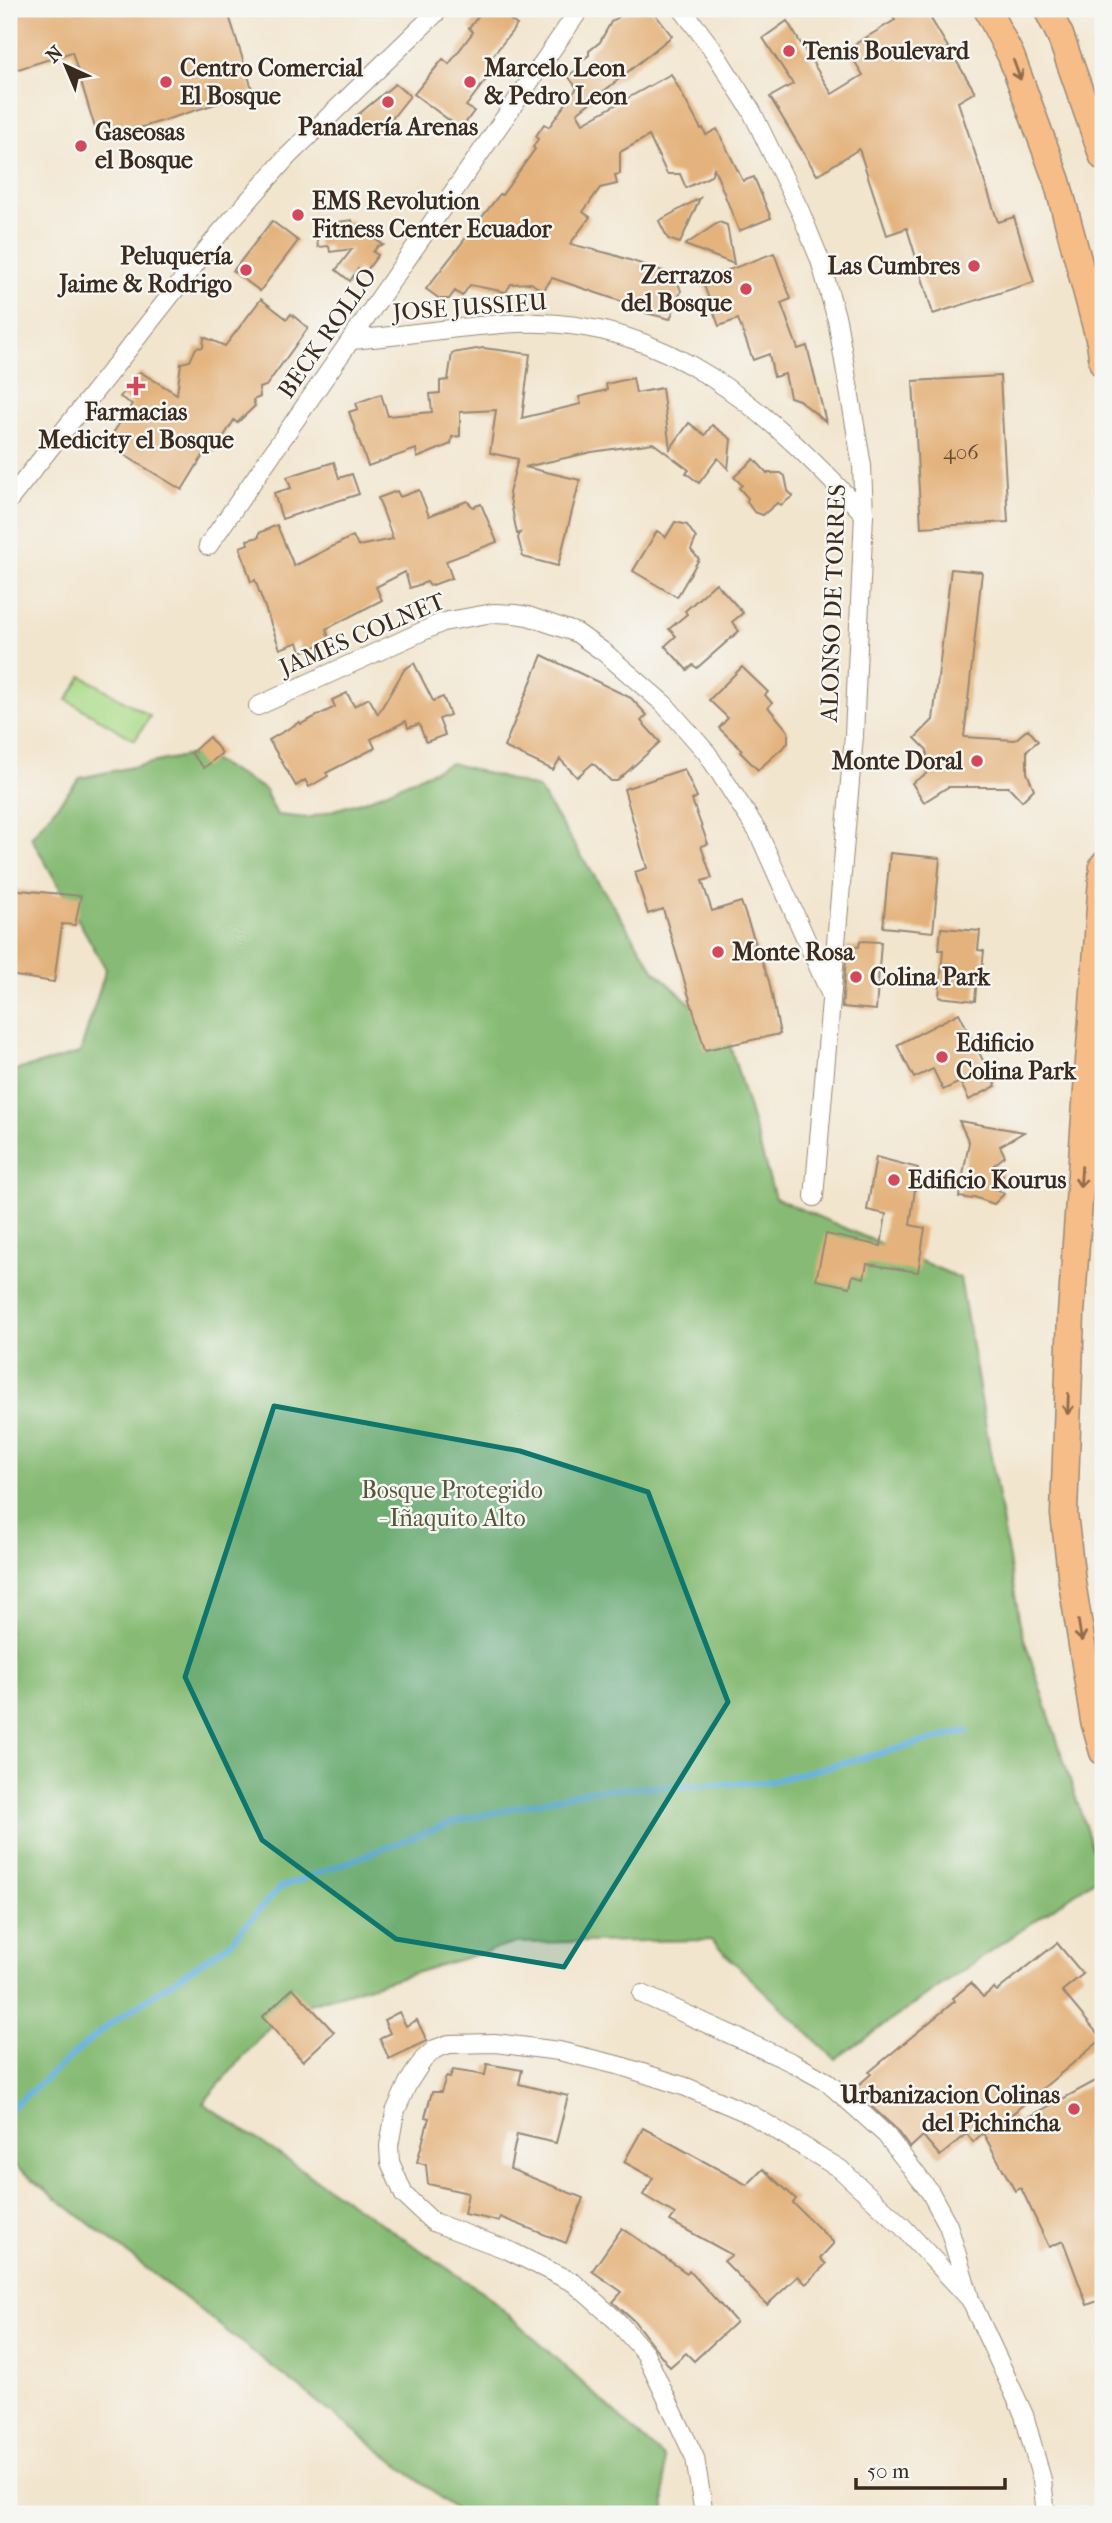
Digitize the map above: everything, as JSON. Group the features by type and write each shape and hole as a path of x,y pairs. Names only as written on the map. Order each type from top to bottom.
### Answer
{"main road":[{"path":"987,9 1012,56 1057,181 1100,342 1103,364"},
{"path":"1047,9 1060,35 1103,157"},
{"path":"1103,865 1071,1314 1064,1514 1092,1708 1103,1752"}],"street":[{"path":"9,500 219,234 288,156 440,9"},
{"name":"BECK ROLLO","path":"208,546 580,9"},
{"name":"ALONSO DE TORRES","path":"682,9 711,47 751,110 800,211 820,260 835,309 862,466 864,514 854,735 814,1197"},
{"name":"JOSE JUSSIEU","path":"352,340 518,323 592,328 633,341 686,361 756,408 812,459 864,514"},
{"name":"JAMES COLNET","path":"258,706 443,622 493,613 516,614 577,634 605,653 659,699 707,753 758,832 832,996"},
{"path":"642,1994 793,2063 827,2082 886,2135 930,2192 948,2225 970,2299 1024,2414 1042,2480 1046,2514"},
{"path":"704,2514 695,2458 646,2354 617,2320 574,2283 508,2250 433,2222 404,2195 390,2162 388,2146 395,2112 408,2083 423,2060 435,2049 449,2044 495,2043 559,2052 621,2066 686,2087 752,2115 840,2169 902,2226 970,2299"}],"highlighted area":[{"path":"274,1406 520,1451 648,1492 728,1702 564,1967 396,1939 262,1840 185,1677"}],"green space":[{"path":"82,676 150,716 135,740 67,700"},
{"name":"Bosque Protegido - Iñaquito Alto","path":"199,753 264,789 277,815 308,818 367,800 451,763 538,788 655,971 728,1038 775,1198 960,1278 1021,1629 1101,1875 835,2059 711,1940 516,1943 282,2012 203,2103 487,2295 664,2458 665,2514 461,2514 9,2161 9,1072 80,1053 106,969 31,837 80,778"}],"building":[{"name":"Centro Comercial El Bosque","path":"9,9 227,9 253,92 99,141 72,52 9,72"},
{"path":"484,9 517,9 509,19 517,25 488,62 495,68 466,106 474,111 461,129 414,94 443,59 449,64 473,32 469,28"},
{"path":"631,9 651,9 672,36 577,113 583,123 671,74 701,129 703,128 706,135 717,129 743,181 754,177 771,218 739,231 714,168 711,176 686,188 680,174 667,174 649,136 620,152 620,174 615,175 617,184 600,188 583,212 590,217 570,244 675,275 681,291 670,319 646,313 647,310 552,278 543,291 531,283 511,284 506,292 470,285 462,296 455,291 449,299 440,299 426,289 500,194 502,195 535,149 533,147 538,139 536,136 544,124 549,127 577,88 568,76 582,66 580,62 600,42 611,22"},
{"path":"888,9 925,9 975,92 958,102 998,222 1014,217 1034,282 933,314 907,228 887,235 859,149 817,175 770,97 793,84 763,38 787,21 832,94 863,75 847,49 895,20"},
{"path":"395,84 410,96 378,136 354,118"},
{"path":"700,198 680,243 668,239 659,221"},
{"path":"352,220 353,225 383,245 373,252 378,255 364,274 358,269 350,281 336,270 352,249 330,252 329,246 318,247 316,231 323,230 322,224"},
{"path":"272,221 298,241 260,291 233,271"},
{"path":"719,222 727,225 734,264 685,245"},
{"path":"774,253 791,299 781,303 798,349 807,346 826,422 799,400 790,397 785,374 774,377 769,354 753,360 738,319 719,326 702,280"},
{"path":"261,299 287,319 291,314 308,328 266,386 259,388 260,397 253,400 255,406 237,423 234,420 214,452 207,449 182,490 106,444 132,404 120,397 140,372 177,394 181,363 190,361 196,348 203,347 204,337 225,346"},
{"path":"483,348 530,354 522,418 581,404 579,397 607,390 606,384 633,378 636,393 662,388 670,449 689,423 705,435 712,425 731,439 728,469 718,458 699,483 686,473 689,470 653,443 592,452 525,467 580,480 558,566 523,557 518,538 520,533 517,534 509,493 518,459 490,453 496,410 460,412 460,436 452,437 451,444 417,458 416,449 368,466 349,412 358,409 356,403 381,394 388,416 432,412 430,394 440,393 440,381 448,380 452,353"},
{"path":"1000,376 1008,522 921,527 913,381"},
{"path":"754,459 767,473 781,473 785,476 788,491 793,496 781,505 777,503 763,515 754,512 747,502 748,498 739,488 742,485 734,477"},
{"path":"334,462 339,478 352,474 359,494 282,519 274,493 291,488 287,477"},
{"path":"419,490 429,516 467,501 473,507 481,504 497,542 446,561 452,578 430,586 427,582 410,588 405,572 376,587 382,600 326,629 330,641 301,652 298,642 280,649 255,580 251,582 240,547 248,544 247,540 259,537 259,533 277,525 294,566 353,536 358,546 393,539 378,498 397,491 400,497"},
{"path":"675,522 687,525 696,538 691,550 699,559 677,597 633,571 657,531 666,537"},
{"path":"951,569 982,572 964,737 1015,740 1028,729 1038,741 1027,750 1027,773 1034,789 1022,801 1009,787 948,787 924,802 912,783 926,774 927,750 915,738 933,720"},
{"path":"716,583 743,613 732,622 739,631 697,668 693,665 687,670 665,646 676,636 669,629"},
{"path":"542,655 631,698 647,715 641,721 660,742 617,781 611,781 593,763 577,777 560,759 553,770 504,747"},
{"path":"414,663 433,701 443,697 450,715 439,719 445,735 426,742 419,724 408,728 406,721 371,739 375,748 326,773 328,776 309,787 305,780 296,786 269,740 300,722 301,724 335,707 332,700 347,693 354,706 369,698 378,714 404,670"},
{"path":"742,667 768,692 765,695 772,703 768,707 788,731 788,743 758,770 719,728 728,718 709,700"},
{"path":"209,737 222,753 204,768 191,753"},
{"path":"684,769 697,797 692,800 708,844 701,846 712,878 702,881 712,911 741,902 769,981 780,1034 705,1050 663,909 648,914 635,872 647,868 624,789"},
{"path":"890,853 940,858 933,932 883,927"},
{"path":"9,889 81,896 75,925 62,924 54,982 9,975"},
{"path":"941,928 980,931 978,950 984,951 981,979 977,978 975,1001 939,997 943,950 939,950"},
{"name":"Colina Park","path":"860,941 881,942 876,1010 842,1007 847,946 859,947"},
{"name":"Edificio Colina Park","path":"959,1013 996,1086 969,1100 960,1082 943,1090 933,1069 914,1078 897,1045"},
{"path":"959,1121 1024,1132 1000,1146 1005,1156 994,1165 1003,1175 992,1185 1004,1194 994,1204 974,1197 959,1197 969,1142"},
{"path":"876,1157 918,1168 910,1225 925,1228 918,1272 867,1264 864,1278 853,1275 850,1287 816,1280 826,1234 881,1246 886,1214 867,1210"},
{"path":"1057,1943 1083,1974 1062,1991 1102,2039 1012,2114 1018,2123 1103,2077 1103,2299 1087,2305 1063,2241 1049,2247 1021,2188 1015,2191 983,2133 973,2142 967,2134 940,2156 923,2136 910,2148 894,2127 853,2090 871,2074 869,2072 955,2001 953,1998 971,1983 983,1997 994,1988 997,1991"},
{"path":"293,1988 334,2032 303,2061 262,2017"},
{"path":"399,2012 406,2026 417,2020 427,2041 389,2059 380,2039 390,2033 384,2020"},
{"path":"487,2064 522,2070 519,2084 568,2096 556,2143 517,2134 510,2169 583,2198 566,2243 500,2217 499,2221 464,2214 468,2193 428,2184 426,2165 417,2162 429,2118 425,2117 432,2092 441,2092 446,2077 450,2078 453,2070 485,2075"},
{"path":"643,2128 747,2185 763,2169 796,2199 793,2203 834,2243 820,2258 826,2264 806,2284 798,2276 767,2305 724,2261 732,2255 670,2221 675,2214 643,2195 653,2178 624,2162"},
{"path":"622,2228 687,2273 689,2270 736,2322 694,2361 686,2353 670,2367 634,2321 613,2302 622,2292 592,2271"}],"waterway":[{"path":"9,2110 107,2026 230,1943 279,1888 453,1822 592,1790 767,1782 967,1731"}],"place":[{"name":"Tenis Boulevard","path":"789,51"},
{"name":"Centro Comercial El Bosque","path":"166,82"},
{"name":"Marcelo Leon & Pedro Leon","path":"470,82"},
{"name":"Panadería Arenas","path":"388,102"},
{"name":"Gaseosas el Bosque","path":"81,146"},
{"name":"EMS Revolution Fitness Center Ecuador","path":"298,215"},
{"name":"Las Cumbres","path":"974,266"},
{"name":"Peluquería Jaime & Rodrigo","path":"246,270"},
{"name":"Zerrazos del Bosque","path":"746,289"},
{"name":"Farmacias Medicity el Bosque","path":"136,386"},
{"name":"Monte Doral","path":"977,761"},
{"name":"Monte Rosa","path":"718,952"},
{"name":"Colina Park","path":"856,977"},
{"name":"Edificio Colina Park","path":"942,1057"},
{"name":"Edificio Kourus","path":"894,1180"},
{"name":"Urbanizacion Colinas del Pichincha","path":"1074,2109"}]}
